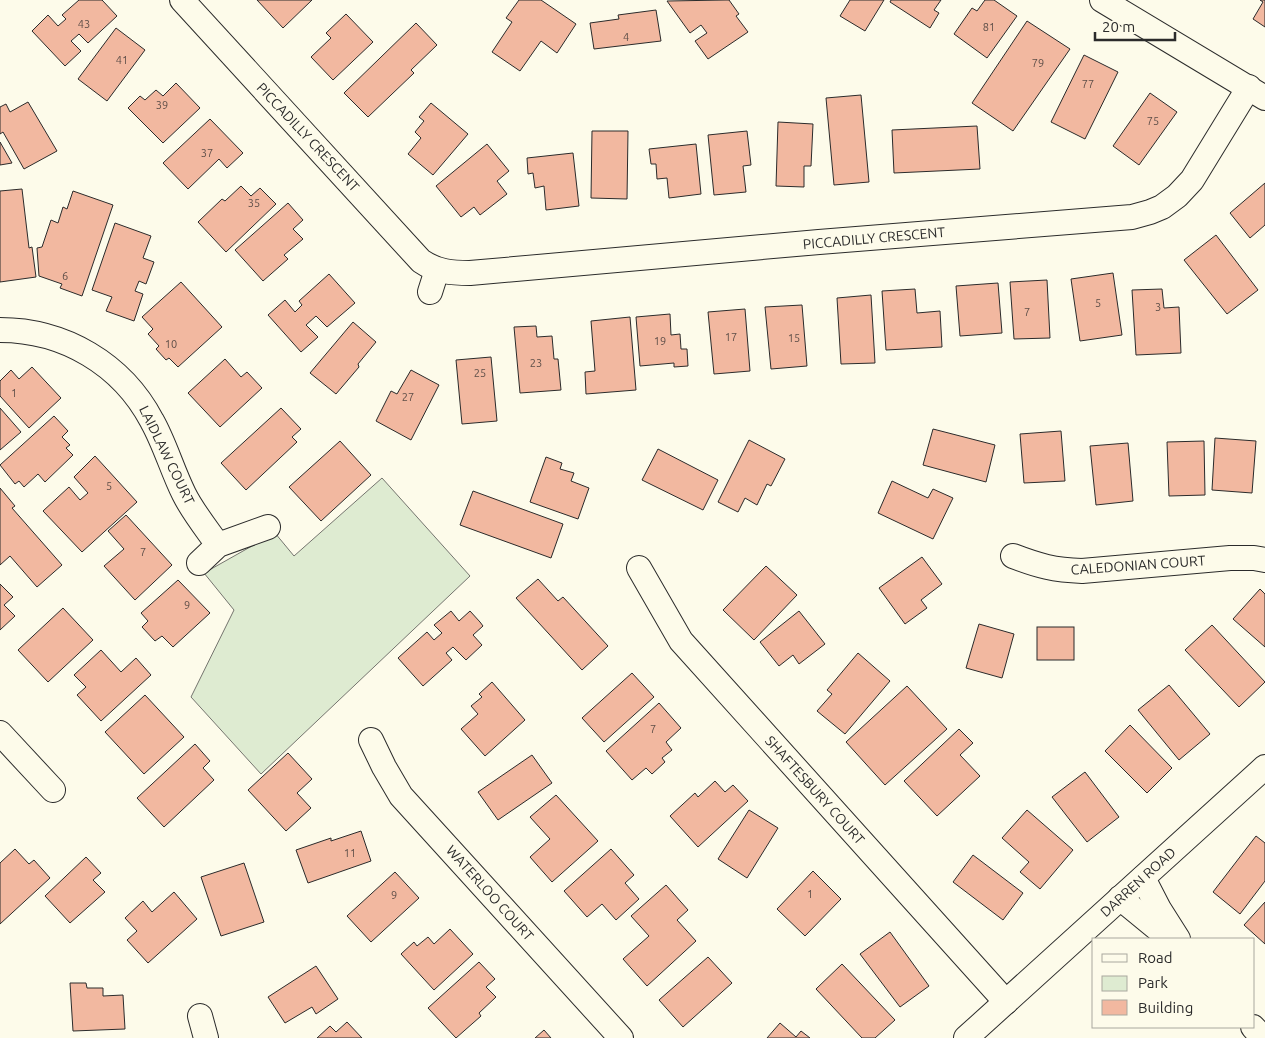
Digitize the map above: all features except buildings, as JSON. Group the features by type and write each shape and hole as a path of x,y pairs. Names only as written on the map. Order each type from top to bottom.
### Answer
{"street":[{"name":"PICCADILLY CRESCENT","path":"182,0 422,261 437,270 454,273 1132,217 1162,207 1177,196 1192,180 1257,93"},
{"path":"1102,0 1257,93"},
{"path":"430,292 437,270"},
{"name":"LAIDLAW COURT","path":"0,330 44,334 71,344 94,356 111,369 142,402 163,442 172,470 185,496 218,545"},
{"path":"199,563 218,545 268,527"},
{"name":"CALEDONIAN COURT","path":"1013,556 1057,570 1082,571 1230,558 1265,560"},
{"name":"SHAFTESBURY COURT","path":"639,568 681,641 1006,1002"},
{"path":"0,733 52,790"},
{"name":"WATERLOO COURT","path":"371,740 401,796 621,1038"},
{"name":"DARREN ROAD","path":"966,1038 1265,767"},
{"path":"1143,878 1159,909 1177,938"},
{"path":"1120,898 1169,938"},
{"path":"1254,1028 1263,1038"}],"green space":[{"path":"382,478 470,576 261,774 191,697 234,610 204,573 275,533 294,556"}]}
